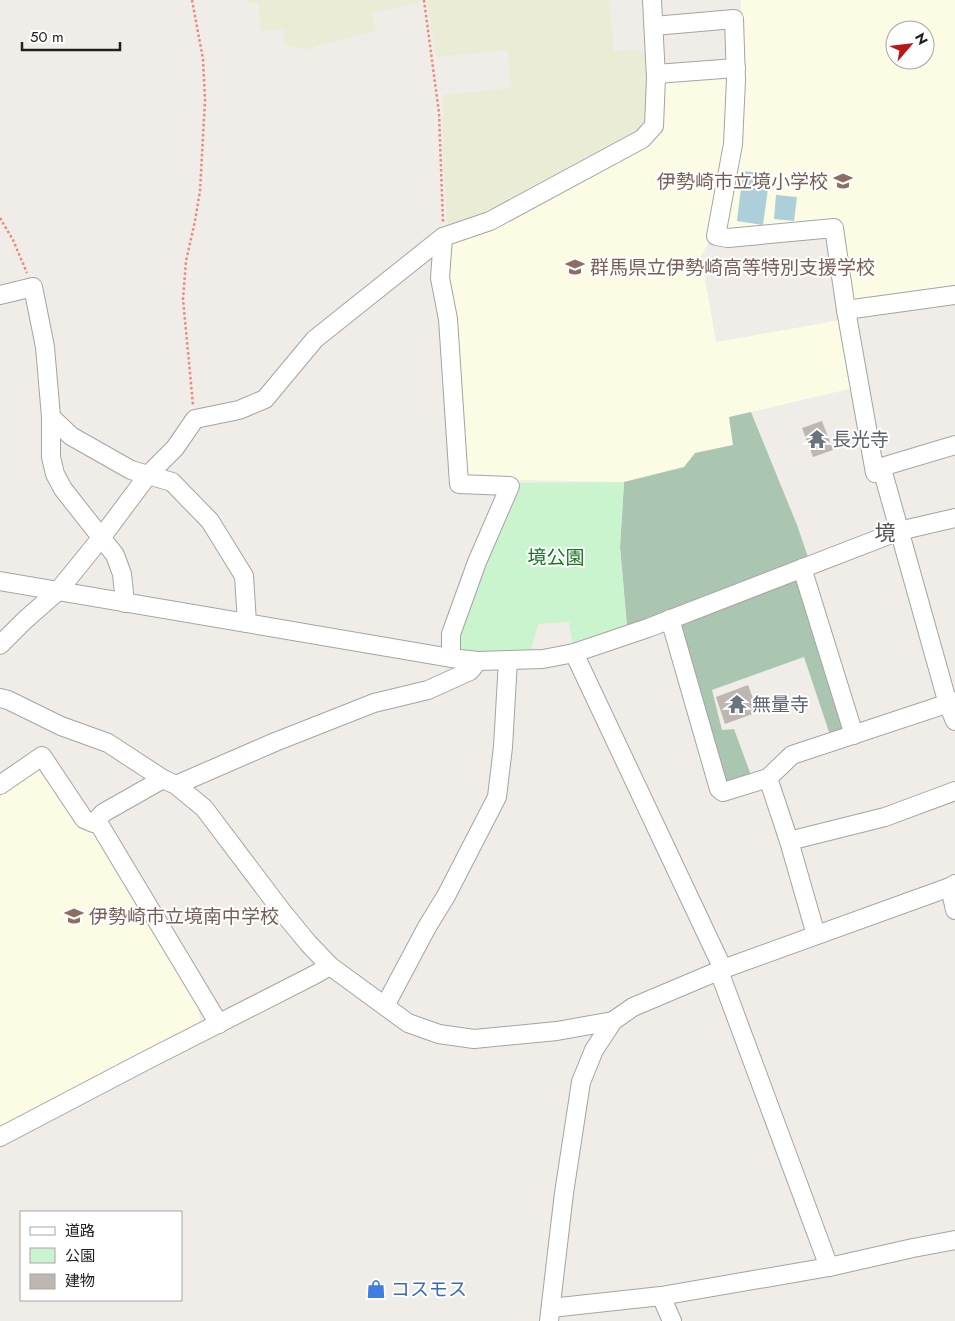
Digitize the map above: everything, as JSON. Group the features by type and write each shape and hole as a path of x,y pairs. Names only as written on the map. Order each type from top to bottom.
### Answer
{"street":[{"path":"0,645 58,591 148,475 174,448 195,419 239,410 265,399 315,339 443,237 490,221 642,139 654,126 656,74 652,0"},
{"path":"654,26 734,19 736,68 733,144 716,236 728,238 834,228 874,473 884,466 955,444"},
{"path":"656,74 736,68"},
{"path":"443,237 440,278 448,319 458,484 510,486 477,562 451,634 451,658"},
{"path":"0,295 33,287 45,347 51,417 51,457 55,474 63,489 115,555 122,574 125,603"},
{"path":"846,310 955,294"},
{"path":"51,417 71,436 102,455 131,470 172,482 210,521 244,576 247,623"},
{"path":"882,469 952,703 955,721"},
{"path":"0,581 451,658 478,661 543,659 574,653 670,619 899,531 955,518"},
{"path":"802,568 854,735"},
{"path":"670,619 719,789 723,792 768,778 792,755 952,703"},
{"path":"574,653 721,970 829,1267"},
{"path":"385,1006 446,896 497,797 503,747 508,660"},
{"path":"94,823 103,813 170,782 374,703 428,690 470,671 478,661"},
{"path":"0,698 8,700 61,726 108,743 170,782 204,808 280,910 308,943 330,966 408,1023 439,1034 474,1039 557,1031 614,1021"},
{"path":"0,785 42,756 84,819 100,824 219,1024"},
{"path":"768,778 789,841 816,935"},
{"path":"789,841 885,817 955,791"},
{"path":"955,910 953,885 721,970 633,1007 614,1021 594,1050 582,1082 564,1193 550,1315 829,1267 955,1240"},
{"path":"0,1137 330,966"},
{"path":"661,1296 672,1321"}],"path":[{"path":"192,0 203,59 205,100 200,190 186,261 182,299 195,419"},
{"path":"424,0 439,113 443,237"},
{"path":"0,218 33,287"}],"shaded area":[{"path":"247,0 418,0 418,3 372,13 376,31 307,49 285,45 282,29 261,31 258,2 248,3"},
{"path":"427,0 609,0 614,51 651,50 651,123 506,211 448,230 443,163 443,95 511,88 507,50 436,57"},
{"name":"伊勢崎市立境小学校","path":"741,0 955,0 955,288 851,301 838,221 724,231"},
{"name":"群馬県立伊勢崎高等特別支援学校","path":"728,74 727,147 710,240 701,256 716,342 841,320 853,388 730,417 733,445 695,453 684,467 624,482 463,479 445,278 449,242 661,79"},
{"path":"751,412 808,557 627,627 620,547 624,482 684,467 695,453 733,445 729,417"},
{"path":"800,575 850,733 831,738 804,657 712,690 722,730 734,729 752,778 724,788 674,625"},
{"name":"伊勢崎市立境南中学校","path":"39,763 99,833 197,999 201,1025 0,1132 0,790"}],"green space":[{"name":"境公園","path":"624,482 620,547 627,627 573,648 569,622 538,624 530,654 460,653 457,632 516,483"}],"water":[{"path":"743,171 770,174 763,225 737,221"},
{"path":"776,195 797,197 794,221 774,219"}],"building":[{"name":"長光寺","path":"822,421 833,450 813,457 802,428"},
{"name":"無量寺","path":"748,685 758,712 725,724 716,697"}],"place":[{"name":"伊勢崎市立境小学校","path":"843,181"},
{"name":"群馬県立伊勢崎高等特別支援学校","path":"575,267"},
{"name":"長光寺","path":"817,439"},
{"name":"無量寺","path":"737,704"},
{"name":"伊勢崎市立境南中学校","path":"74,916"},
{"name":"コスモス","path":"376,1289"}],"district":[{"name":"境","path":"885,533"}]}
